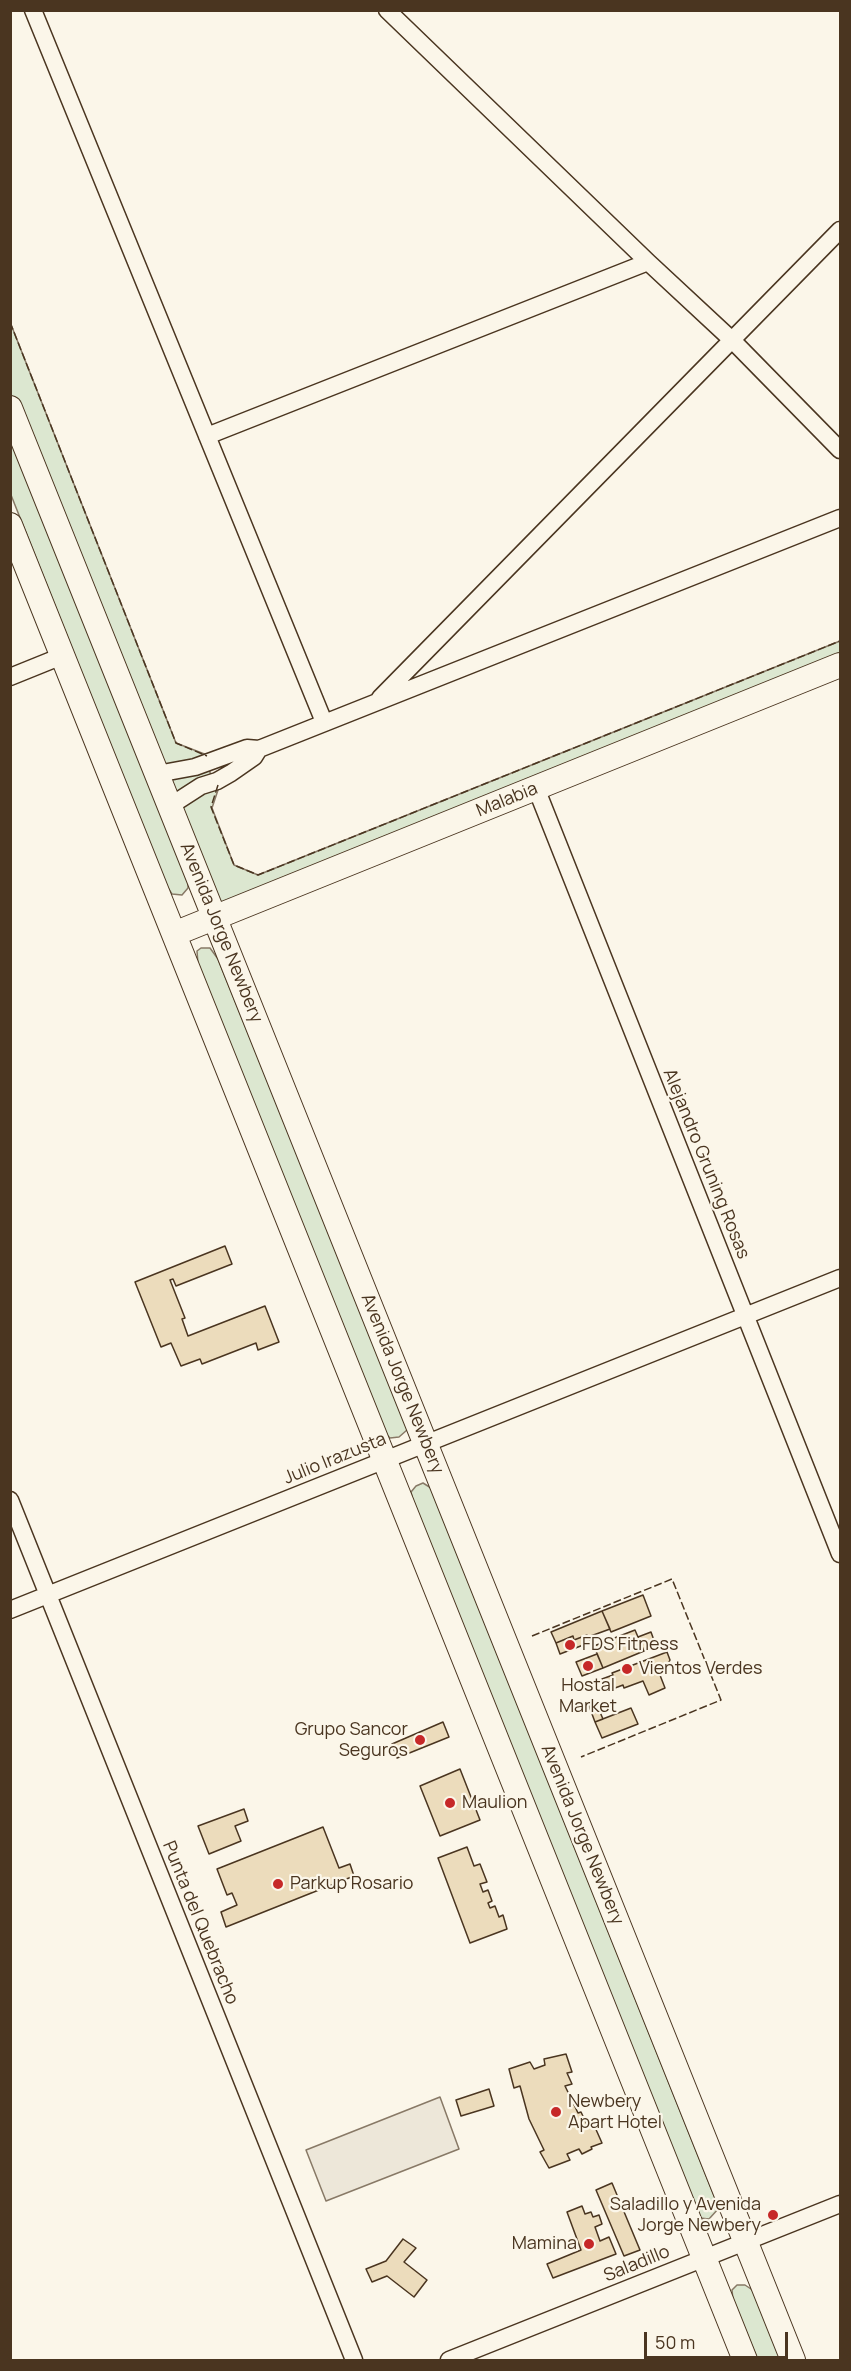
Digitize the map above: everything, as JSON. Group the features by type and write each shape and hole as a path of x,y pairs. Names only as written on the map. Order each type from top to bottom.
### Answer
{"main road":[{"name":"Avenida Jorge Newbery","path":"10,408 793,2361"},
{"path":"10,525 745,2361"},
{"name":"Malabia","path":"174,934 840,665"}],"street":[{"path":"33,10 324,722"},
{"path":"387,10 733,341 840,450"},
{"path":"375,702 840,230"},
{"path":"207,436 648,262"},
{"path":"157,774 195,767 248,748 259,749 840,518"},
{"path":"10,677 62,656"},
{"path":"170,806 201,786 231,773 254,757 259,749"},
{"name":"Alejandro Gruning Rosas","path":"536,788 840,1554"},
{"name":"Julio Irazusta","path":"10,1610 840,1278"},
{"name":"Punta del Quebracho","path":"10,1500 354,2361"},
{"name":"Saladillo","path":"449,2361 840,2204"}],"green space":[{"path":"10,322 176,743 207,755 211,778 219,787 212,808 234,865 258,875 840,641 840,665 214,918 11,408"},
{"path":"10,438 188,880 188,888 182,895 172,894 166,885 11,495"},
{"path":"201,948 210,948 218,959 407,1424 407,1430 399,1437 390,1438 385,1433 198,964 197,951"},
{"path":"423,1483 431,1488 719,2208 709,2219 700,2218 413,1501 411,1492"},
{"path":"737,2285 745,2285 754,2291 781,2360 758,2360 733,2300 732,2290"}],"shaded area":[{"path":"440,2097 459,2149 326,2201 306,2150"}],"building":[{"path":"225,1246 232,1264 176,1286 173,1279 170,1280 185,1318 182,1319 188,1336 265,1306 279,1342 258,1350 256,1343 202,1364 200,1359 181,1366 171,1343 161,1347 135,1282"},
{"path":"643,1595 651,1616 611,1632 602,1611"},
{"path":"602,1611 610,1629 574,1640 573,1636 556,1643 551,1632"},
{"path":"635,1630 644,1651 603,1668 594,1646"},
{"path":"651,1632 656,1646 644,1651 638,1637"},
{"path":"587,1635 591,1642 560,1654 556,1643 573,1636 574,1640"},
{"path":"667,1652 670,1660 667,1666 658,1670 665,1688 649,1695 643,1681 607,1691 602,1679"},
{"path":"597,1654 603,1668 582,1676 576,1662"},
{"path":"596,1703 603,1719 595,1722 589,1706"},
{"path":"631,1708 638,1724 602,1738 595,1722"},
{"name":"Grupo Sancor Seguros","path":"443,1722 449,1737 397,1758 392,1744"},
{"name":"Maulion","path":"460,1769 480,1820 440,1836 420,1786"},
{"path":"244,1809 248,1821 235,1826 241,1841 209,1854 198,1826"},
{"name":"Parkup Rosario","path":"323,1827 339,1868 350,1864 354,1876 226,1927 221,1912 237,1905 232,1893 227,1895 217,1869"},
{"path":"467,1847 474,1866 480,1864 487,1882 480,1884 483,1892 488,1890 492,1901 488,1903 490,1908 495,1906 499,1917 503,1915 507,1929 470,1943 438,1858"},
{"path":"566,2054 572,2072 567,2073 572,2084 565,2086 578,2113 581,2112 588,2127 594,2125 602,2143 582,2154 579,2149 567,2154 570,2160 549,2168 540,2152 544,2150 529,2119 520,2086 514,2088 509,2069 530,2062 534,2069 545,2065 544,2059"},
{"path":"489,2089 494,2106 461,2116 456,2100"},
{"path":"612,2183 640,2250 624,2256 596,2190"},
{"path":"582,2206 585,2214 591,2212 593,2217 599,2215 602,2224 595,2227 600,2241 609,2237 616,2254 553,2278 547,2264 581,2250 567,2212"},
{"path":"403,2239 416,2248 404,2262 427,2280 414,2297 387,2276 372,2282 366,2269 386,2261"}],"fence":[{"path":"10,322 176,743 207,756"},
{"path":"218,785 211,807 234,865 258,875 840,641"},
{"path":"532,1636 672,1579 721,1700 581,1757"}],"place":[{"name":"FDS Fitness","path":"570,1645"},
{"name":"Hostal Market","path":"588,1666"},
{"name":"Vientos Verdes","path":"627,1669"},
{"name":"Grupo Sancor Seguros","path":"420,1740"},
{"name":"Maulion","path":"450,1803"},
{"name":"Parkup Rosario","path":"278,1884"},
{"name":"Newbery Apart Hotel","path":"556,2112"},
{"name":"Saladillo y Avenida Jorge Newbery","path":"773,2215"},
{"name":"Mamina","path":"589,2244"}]}
